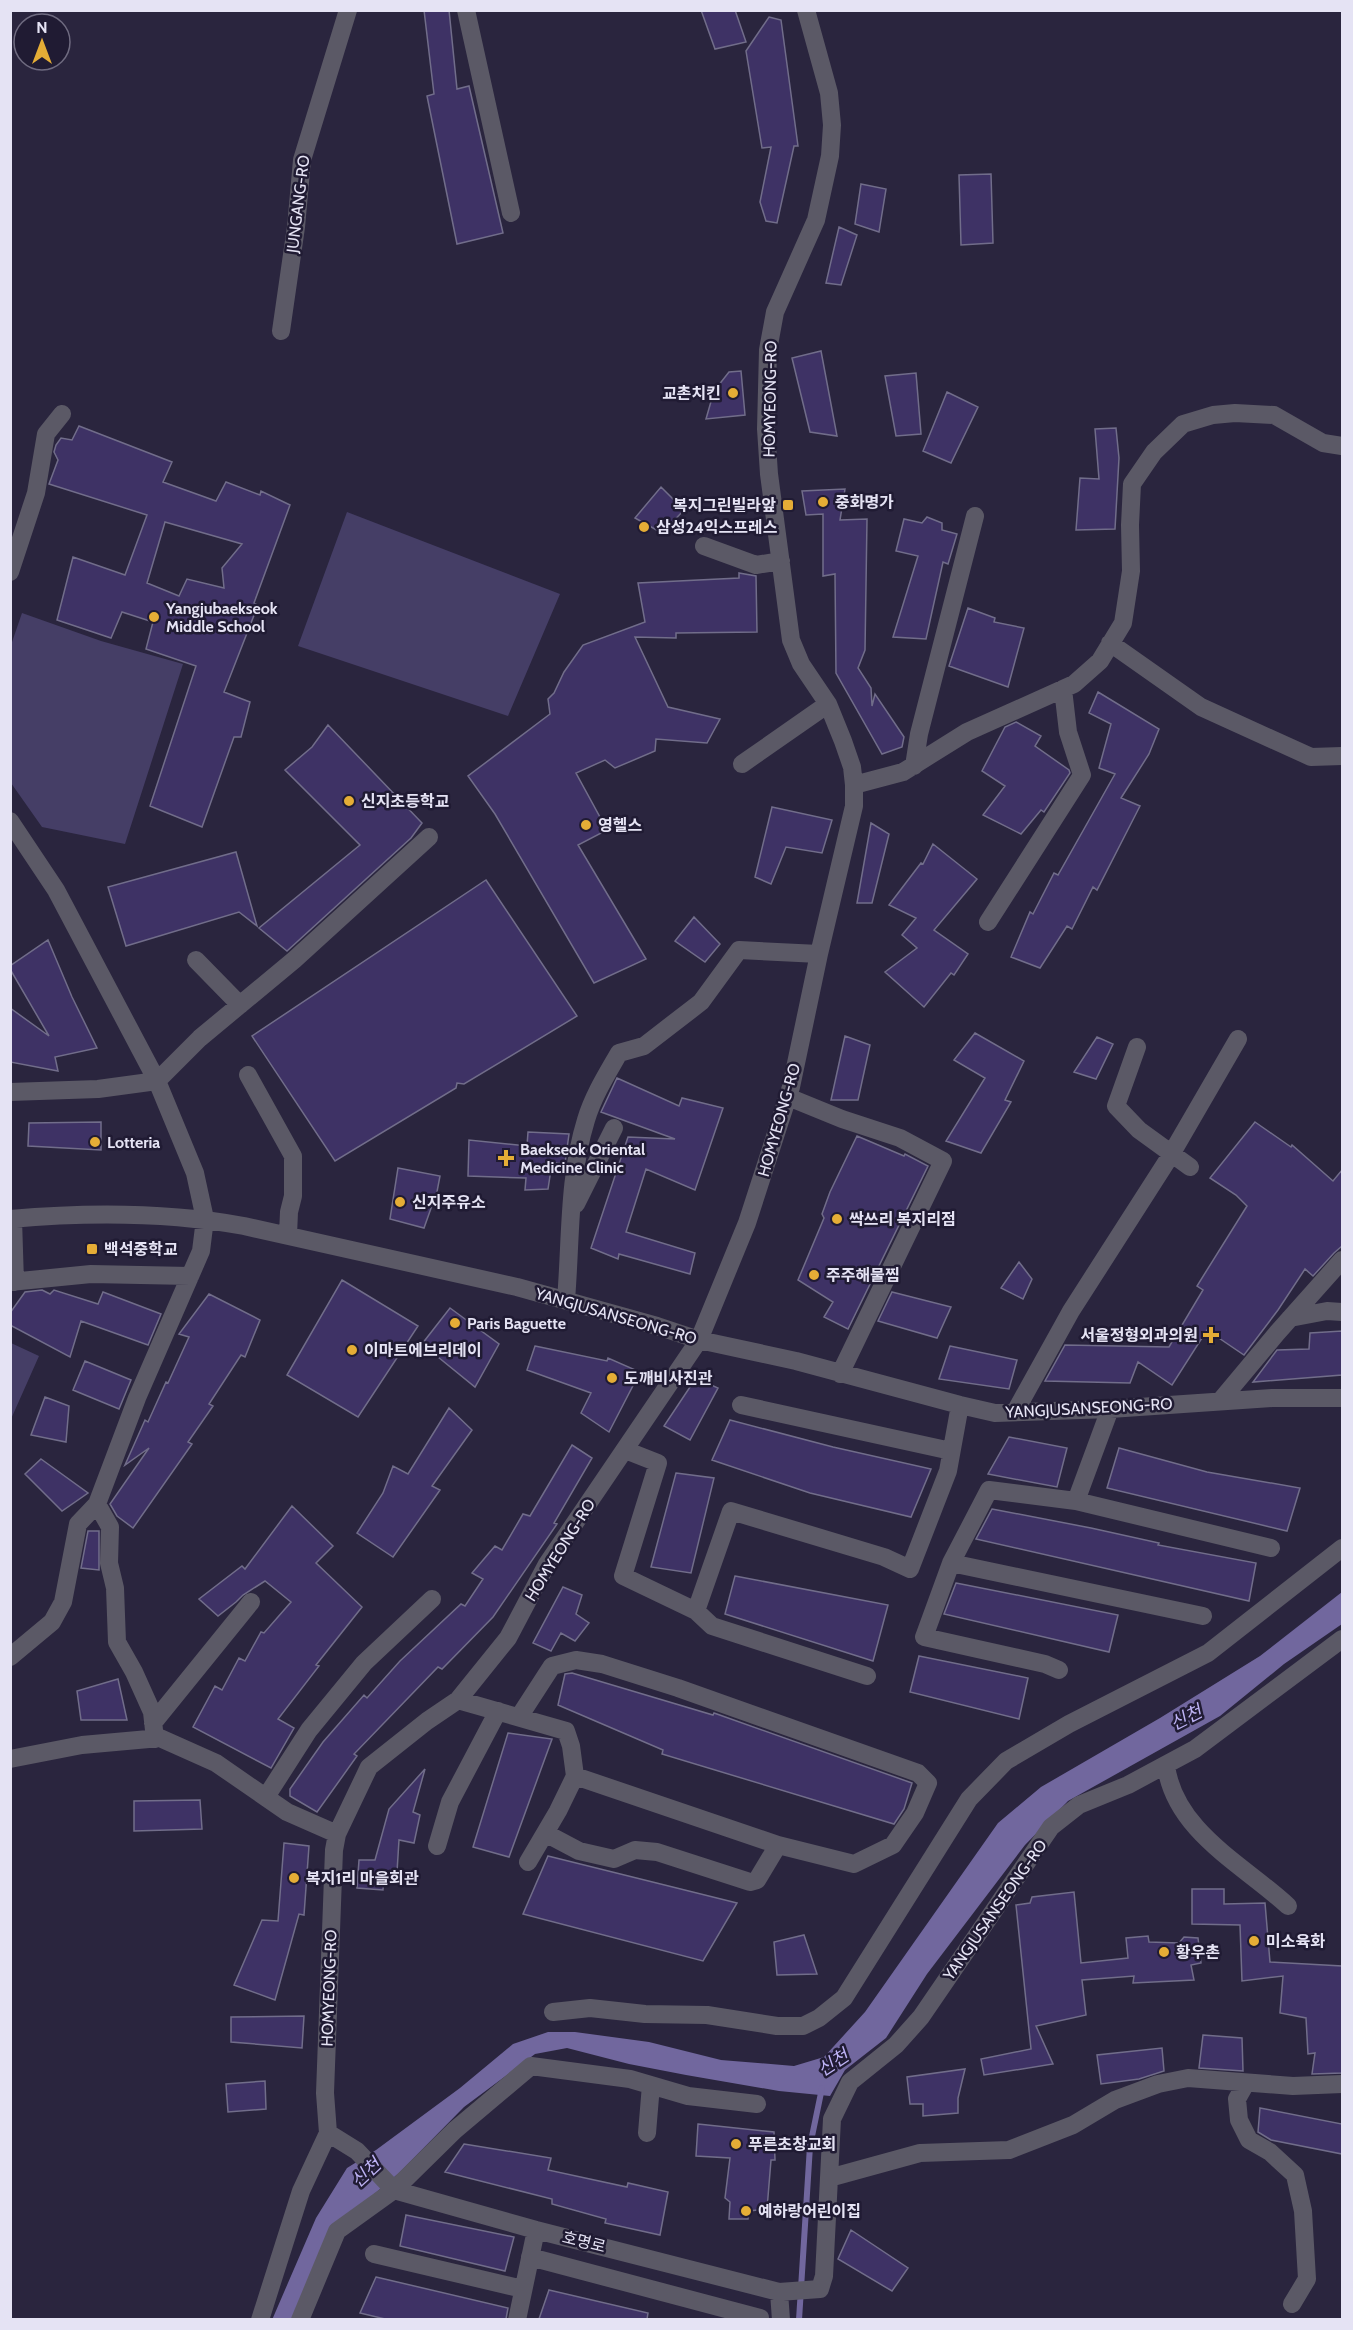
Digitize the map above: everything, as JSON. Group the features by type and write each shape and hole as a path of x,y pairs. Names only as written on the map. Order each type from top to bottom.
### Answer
{"street":[{"name":"JUNGANG-RO","path":"280,331 296,227 302,159 348,10"},
{"path":"466,10 511,213"},
{"name":"HOMYEONG-RO","path":"260,2319 301,2191 328,2133 326,2082 334,1850 337,1834 369,1767 427,1721 458,1700 508,1638 547,1564 699,1340 747,1223 788,1097 854,806 852,766 828,704 801,664 791,640 769,474 766,429 768,350 775,312 816,220 830,156 832,125 829,93 806,10"},
{"path":"854,785 903,772 967,732 1074,684 1100,661 1123,623 1131,571 1132,484 1154,452 1183,424 1213,415 1234,413 1274,415 1323,443 1342,446"},
{"path":"10,572 36,493 46,434 62,414"},
{"path":"914,766 919,734 975,516"},
{"path":"704,546 756,564 780,561"},
{"path":"1110,643 1201,707 1311,757 1342,756"},
{"path":"988,922 1082,775 1068,732 1063,689"},
{"path":"742,764 828,704"},
{"path":"10,821 56,890 157,1081 195,1173 205,1219 201,1251 137,1398 97,1504 78,1524 63,1602 52,1622 10,1657"},
{"path":"10,1092 98,1089 157,1081 200,1038 294,960 429,837"},
{"path":"566,1300 571,1242 571,1196 586,1120 602,1083 619,1053 644,1046 701,1002 740,950 819,954"},
{"path":"196,960 240,1005"},
{"path":"1015,1412 1071,1311 1171,1154 1238,1039"},
{"path":"1137,1047 1116,1106 1139,1130 1190,1167"},
{"path":"248,1075 293,1156 293,1196 289,1212 288,1235"},
{"path":"788,1097 842,1119 900,1138 943,1161 840,1374"},
{"path":"571,1213 614,1128"},
{"name":"YANGJUSANSEONG-RO","path":"12,1219 131,1214 205,1219 288,1235 566,1300 699,1340 796,1361 995,1413 1110,1409 1221,1400 1342,1398"},
{"path":"12,1219 13,1282 91,1274 190,1276"},
{"path":"1221,1400 1342,1260"},
{"path":"1290,1318 1327,1311 1342,1312"},
{"path":"741,1405 951,1451"},
{"path":"696,1611 731,1511 884,1557 910,1569 948,1471 960,1405"},
{"path":"1076,1501 1110,1409"},
{"path":"625,1450 658,1463 623,1576 696,1611 712,1626 867,1676"},
{"path":"1059,1670 1045,1664 924,1637 951,1563 989,1490 1076,1501 1271,1548"},
{"path":"97,1504 110,1527 109,1563 115,1588 117,1642 152,1712 154,1731 160,1738 216,1763 287,1812 337,1834"},
{"path":"553,2012 590,2008 645,2014 707,2015 777,2026 802,2026 819,2018 844,1998 969,1799 1006,1761 1069,1724 1208,1653 1342,1548"},
{"path":"951,1563 1203,1616"},
{"path":"266,1797 309,1730 364,1663 432,1599"},
{"path":"10,1759 154,1731 250,1602"},
{"name":"YANGJUSANSEONG-RO","path":"810,2290 820,2289 824,2276 832,2119 850,2082 896,2045 921,2016 1051,1827 1079,1805 1128,1785 1195,1749 1342,1639"},
{"path":"519,1717 552,1666 576,1660 602,1664 678,1688 918,1773 928,1783 915,1813 893,1845 841,1868 575,1776"},
{"path":"458,1700 566,1731 572,1746 575,1776 528,1862"},
{"path":"437,1846 450,1802 498,1711"},
{"path":"1166,1765 1167,1779 1179,1806 1214,1846 1288,1906"},
{"path":"545,1833 587,1853 614,1859 634,1850 657,1852 750,1882 758,1880 778,1845"},
{"path":"300,2319 337,2231 393,2188 455,2130 531,2066 630,2079 688,2096 758,2104"},
{"path":"829,2178 920,2153 1009,2150 1073,2126 1114,2100 1158,2084 1188,2078 1293,2086 1342,2084"},
{"path":"1246,2083 1237,2099 1239,2120 1249,2140 1270,2152 1295,2175 1303,2211 1307,2279 1292,2304"},
{"path":"647,2133 651,2085"},
{"path":"328,2133 357,2151 393,2188"},
{"name":"호명로","path":"393,2188 536,2230 783,2292 810,2290"},
{"path":"517,2319 536,2230"},
{"path":"374,2254 523,2289"},
{"path":"530,2257 760,2319"},
{"path":"781,2319 783,2292"}],"shaded area":[{"path":"347,512 560,594 508,716 298,646"},
{"path":"22,613 101,641 183,664 125,844 42,827 11,783 11,645"},
{"path":"11,1343 39,1356 11,1419"}],"water":[{"name":"신천","path":"1342,1592 1342,1624 1284,1664 1220,1716 1068,1801 1025,1845 927,1974 886,2038 845,2070 830,2096 779,2091 686,2075 629,2064 567,2048 535,2054 464,2107 399,2173 333,2229 296,2319 272,2320 316,2218 347,2168 376,2150 460,2088 513,2044 548,2032 575,2032 649,2042 721,2060 794,2066 824,2057 865,2012 998,1823 1041,1787 1160,1718 1260,1656"}],"building":[{"path":"424,10 449,10 457,89 469,86 503,233 457,244 427,96 434,94"},
{"path":"701,10 735,10 746,42 715,49"},
{"path":"769,17 781,20 798,146 794,146 777,223 766,221 760,202 771,147 762,148 746,51"},
{"path":"991,174 993,243 961,245 959,175"},
{"path":"861,184 886,189 879,232 855,224"},
{"path":"839,227 857,235 841,285 826,283"},
{"path":"821,351 837,436 810,432 792,358"},
{"path":"741,371 745,415 706,419 714,391 729,372"},
{"path":"916,373 921,434 896,436 885,376"},
{"path":"947,392 978,407 951,463 923,451"},
{"path":"79,426 172,462 163,482 216,501 226,482 260,495 261,491 290,505 254,603 258,605 224,692 250,702 241,737 234,737 202,827 150,806 196,666 146,649 153,622 122,612 111,638 57,620 73,557 125,575 147,515 49,484 58,460 54,452 56,445 61,438 72,440","holes":["165,522 242,544 222,568 224,588 187,579 179,596 147,583"]},
{"path":"1116,428 1119,458 1115,529 1076,530 1080,478 1099,479 1095,429"},
{"path":"661,487 684,510 662,533 635,518"},
{"path":"845,489 840,520 867,519 865,650 858,668 871,688 872,706 875,694 904,737 902,747 882,754 836,673 835,574 823,576 823,514 806,515 802,491"},
{"path":"927,517 942,523 942,530 957,534 948,564 943,562 926,639 893,637 918,556 896,551 904,519 922,523"},
{"path":"739,573 756,576 757,632 676,633 676,638 635,637 668,707 720,719 707,743 656,739 655,751 615,768 605,760 576,773 607,830 578,845 646,959 594,983 495,814 468,776 550,714 548,699 583,645 645,622 638,583 739,578"},
{"path":"968,608 995,618 994,622 1024,628 1008,687 949,666"},
{"path":"1098,692 1159,729 1149,754 1121,798 1140,806 1097,890 1093,887 1072,929 1067,926 1040,968 1011,957 1030,912 1033,914 1054,873 1058,875 1115,774 1099,768 1111,724 1089,713"},
{"path":"1016,722 1041,736 1035,746 1070,773 1044,812 1041,810 1021,834 983,815 1005,786 982,771 1005,727"},
{"path":"328,725 422,823 411,838 287,951 259,928 360,845 285,770 312,747"},
{"path":"772,807 832,820 822,853 786,847 771,884 755,877"},
{"path":"871,823 889,834 872,903 857,903"},
{"path":"933,844 977,879 934,930 968,954 954,975 951,973 924,1007 885,972 917,948 902,935 916,918 889,905 921,863 923,864"},
{"path":"236,852 257,926 239,912 126,946 108,887"},
{"path":"486,880 577,1016 464,1084 457,1083 456,1088 335,1161 252,1036"},
{"path":"694,917 720,944 705,962 675,941"},
{"path":"48,940 97,1048 55,1057 58,1071 10,1062 10,1008 49,1036 10,969 10,966"},
{"path":"975,1033 1024,1061 1005,1100 1011,1102 981,1153 946,1141 985,1078 954,1060"},
{"path":"845,1036 870,1045 858,1100 831,1100"},
{"path":"1097,1037 1113,1044 1096,1079 1074,1072"},
{"path":"617,1078 679,1106 682,1098 723,1108 695,1190 646,1169 626,1232 695,1253 690,1274 619,1254 618,1259 591,1248 628,1137 675,1139 601,1112"},
{"path":"101,1122 101,1150 28,1146 29,1123"},
{"path":"1255,1122 1291,1147 1292,1145 1333,1181 1342,1170 1342,1246 1313,1276 1305,1269 1244,1355 1207,1330 1172,1385 1138,1362 1130,1383 1045,1381 1065,1345 1169,1347 1203,1290 1197,1286 1247,1206 1236,1195 1210,1178"},
{"path":"528,1132 569,1134 565,1163 552,1163 548,1189 525,1190 526,1178 468,1176 469,1140 527,1146"},
{"path":"857,1136 904,1156 905,1154 928,1166 848,1329 824,1317 833,1302 798,1280 824,1218 822,1214 830,1192"},
{"path":"398,1168 440,1176 436,1197 424,1228 390,1219"},
{"path":"1019,1262 1032,1279 1023,1299 1001,1288"},
{"name":"이마트에브리데이","path":"342,1280 418,1326 358,1417 287,1375"},
{"path":"42,1290 50,1294 54,1290 98,1304 103,1292 161,1314 148,1345 81,1321 70,1357 10,1325 10,1313 25,1292"},
{"path":"892,1292 951,1307 937,1338 878,1321"},
{"path":"209,1294 260,1320 245,1357 241,1355 209,1404 213,1406 188,1442 192,1444 133,1528 117,1516 110,1504 149,1448 125,1465 145,1420 148,1422 189,1337 179,1334"},
{"path":"450,1308 499,1344 475,1387 422,1344"},
{"path":"1342,1331 1342,1375 1253,1382 1277,1350 1309,1349 1310,1333"},
{"path":"535,1346 607,1361 608,1358 640,1372 609,1432 581,1413 591,1393 527,1370"},
{"path":"950,1346 1017,1360 1009,1389 939,1379"},
{"path":"85,1361 131,1380 119,1409 73,1390"},
{"path":"696,1378 718,1388 690,1440 664,1426"},
{"path":"45,1397 69,1406 66,1442 31,1435"},
{"path":"449,1408 472,1430 432,1486 440,1490 393,1557 357,1533 383,1493 393,1466 408,1474"},
{"path":"730,1420 833,1447 931,1469 911,1517 810,1493 712,1460"},
{"path":"1009,1437 1067,1448 1057,1487 988,1474"},
{"path":"572,1445 592,1458 554,1523 557,1524 493,1617 442,1669 438,1667 354,1754 357,1756 317,1812 290,1796 290,1789 323,1742 364,1695 367,1698 400,1661 461,1604 465,1606 483,1579 472,1573 495,1546 502,1550 523,1514 530,1516"},
{"path":"1119,1448 1207,1472 1300,1488 1287,1531 1107,1488"},
{"path":"41,1459 88,1493 62,1511 25,1474"},
{"path":"676,1473 714,1478 691,1573 651,1567"},
{"path":"292,1506 333,1546 316,1563 362,1607 316,1665 319,1666 278,1719 294,1728 271,1768 193,1727 215,1686 222,1690 239,1658 245,1661 261,1632 264,1633 291,1602 265,1581 243,1595 218,1616 199,1599 242,1566 245,1569"},
{"path":"992,1509 1091,1528 1159,1543 1158,1545 1256,1563 1249,1601 976,1539"},
{"path":"88,1531 99,1531 99,1570 81,1568"},
{"path":"735,1576 888,1605 873,1661 725,1614"},
{"path":"956,1583 1118,1615 1109,1652 944,1614"},
{"path":"563,1587 582,1595 576,1614 589,1623 575,1641 561,1633 551,1651 533,1643"},
{"path":"919,1656 1028,1678 1019,1719 910,1692"},
{"path":"572,1673 713,1715 714,1713 912,1783 904,1809 894,1824 662,1754 663,1750 558,1705 565,1674"},
{"path":"118,1679 127,1720 81,1720 77,1691"},
{"path":"508,1733 552,1739 509,1857 473,1847"},
{"path":"425,1769 413,1812 420,1815 414,1843 399,1840 397,1872 384,1873 383,1890 357,1888 359,1860 375,1860 389,1809"},
{"path":"200,1800 202,1829 134,1831 134,1801"},
{"path":"284,1843 309,1846 304,1915 299,1914 275,2000 234,1985 262,1920 278,1921"},
{"path":"548,1856 737,1903 703,1961 523,1914"},
{"path":"1192,1889 1224,1889 1224,1904 1265,1903 1270,1962 1342,1966 1342,2073 1312,2074 1315,2053 1308,2054 1306,2018 1280,2013 1283,1976 1242,1981 1240,1925 1192,1924"},
{"path":"1074,1892 1081,1963 1128,1958 1126,1938 1148,1936 1149,1942 1179,1943 1184,1937 1198,1938 1201,1963 1191,1965 1194,1980 1133,1983 1134,1976 1082,1980 1086,2015 1036,2026 1053,2064 984,2075 981,2059 1031,2049 1016,1905 1030,1903 1032,1897"},
{"path":"804,1935 817,1974 777,1975 774,1942"},
{"path":"304,2016 302,2048 231,2042 231,2017"},
{"path":"1203,2035 1242,2038 1243,2071 1199,2068"},
{"path":"1162,2048 1164,2071 1139,2079 1101,2084 1097,2055"},
{"path":"965,2069 958,2098 958,2113 923,2116 923,2104 910,2104 907,2077"},
{"path":"265,2081 266,2109 228,2112 226,2084"},
{"path":"1260,2108 1342,2124 1342,2154 1271,2140 1258,2132"},
{"path":"698,2124 774,2132 775,2160 771,2160 767,2209 749,2211 748,2219 729,2219 730,2202 725,2198 730,2158 696,2156"},
{"path":"464,2144 551,2158 548,2170 627,2187 628,2183 668,2192 660,2235 605,2223 606,2219 552,2204 552,2199 445,2172"},
{"path":"406,2215 514,2237 505,2271 400,2246"},
{"path":"851,2230 908,2268 892,2291 838,2259"},
{"path":"376,2277 508,2308 506,2319 385,2319 360,2313"},
{"path":"549,2290 648,2313 647,2319 539,2319"}],"waterway":[{"name":"신천","path":"799,2320 810,2146 822,2088"}],"place":[{"name":"교촌치킨","path":"733,393"},
{"name":"중화명가","path":"823,502"},
{"name":"복지그린빌라앞","path":"788,505"},
{"name":"삼성24익스프레스","path":"644,527"},
{"name":"Yangjubaekseok Middle School","path":"154,617"},
{"name":"신지초등학교","path":"349,801"},
{"name":"영헬스","path":"586,825"},
{"name":"Lotteria","path":"95,1142"},
{"name":"Baekseok Oriental Medicine Clinic","path":"506,1158"},
{"name":"신지주유소","path":"400,1202"},
{"name":"싹쓰리 복지리점","path":"837,1219"},
{"name":"백석중학교","path":"92,1249"},
{"name":"주주해물찜","path":"814,1275"},
{"name":"Paris Baguette","path":"455,1323"},
{"name":"서울정형외과의원","path":"1211,1335"},
{"name":"이마트에브리데이","path":"352,1350"},
{"name":"도깨비사진관","path":"612,1378"},
{"name":"복지1리 마을회관","path":"294,1878"},
{"name":"미소육화","path":"1254,1941"},
{"name":"황우촌","path":"1164,1952"},
{"name":"푸른초창교회","path":"736,2144"},
{"name":"예하랑어린이집","path":"746,2211"}]}
